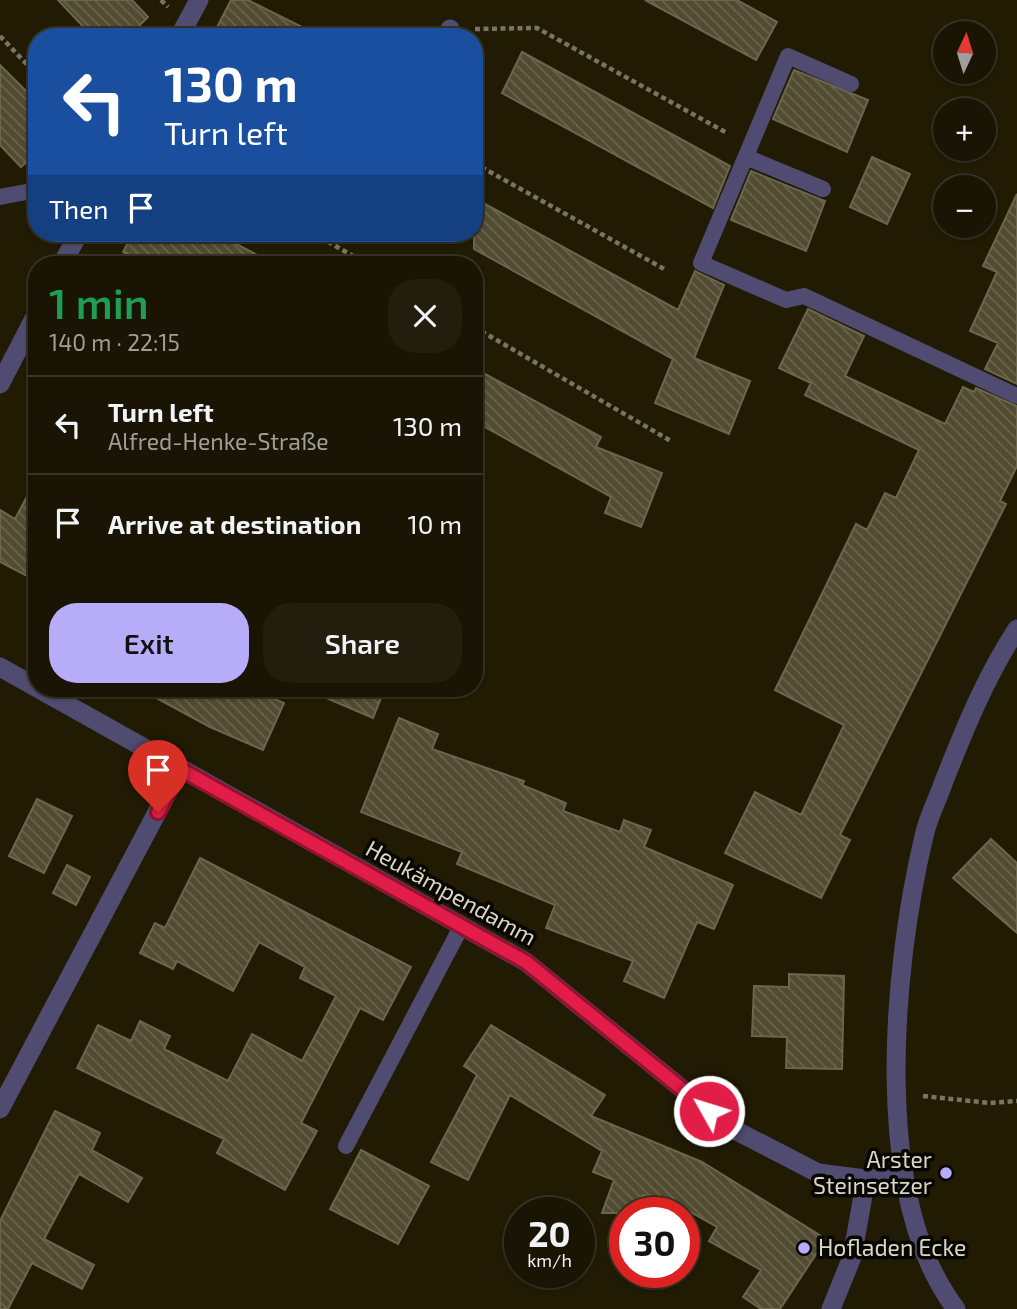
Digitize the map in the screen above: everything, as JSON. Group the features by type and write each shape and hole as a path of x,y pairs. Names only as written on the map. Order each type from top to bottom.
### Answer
{"street":[{"path":"184,28 199,0"},
{"path":"0,384 28,330"},
{"path":"956,1309 918,1238 903,1178 898,1094 904,955 924,834 967,723 1000,654 1017,629"},
{"name":"Heukämpendamm","path":"0,667 28,683"},
{"name":"Heukämpendamm","path":"53,697 526,962 729,1127 818,1172 866,1179 903,1178"},
{"path":"0,1109 180,769"},
{"path":"831,1309 852,1257 866,1179"}],"lane":[{"path":"851,84 788,56 701,263 786,300 804,296 1017,396"},
{"path":"746,157 823,189"},
{"path":"0,197 28,192"},
{"path":"346,1146 461,927"}],"path":[{"path":"483,31 537,28 727,133"},
{"path":"0,36 28,66"},
{"path":"483,168 666,270"},
{"path":"329,242 353,256"},
{"path":"483,332 671,441"},
{"path":"898,1094 990,1103 1017,1101"},
{"path":"852,1257 890,1251 930,1260"}],"building":[{"path":"58,0 132,0 148,17 137,28 84,28"},
{"path":"231,0 248,0 304,28 217,28"},
{"path":"645,0 737,0 777,22 756,60"},
{"path":"522,52 730,166 713,208 502,93"},
{"path":"0,65 28,93 28,160 21,167 0,145"},
{"path":"794,70 868,100 847,152 773,119"},
{"path":"872,157 910,174 887,224 850,207"},
{"path":"751,171 825,201 806,251 731,220"},
{"path":"1017,194 1017,384 985,369 998,343 970,331 997,272 983,266"},
{"path":"483,203 678,310 695,271 724,285 694,358 750,381 729,434 655,403 673,359 474,249 474,242 483,242"},
{"path":"128,242 233,242 259,256 131,256 123,252"},
{"path":"808,309 864,336 845,376 945,424 963,387 974,392 976,388 1017,406 1017,466 1000,501 1006,504 840,835 850,840 821,898 725,853 755,792 801,815 844,725 775,690 856,524 867,530 885,493 896,498 919,450 805,395 811,383 779,368"},
{"path":"483,373 601,437 596,447 662,473 641,527 605,513 611,497 483,426"},
{"path":"28,495 28,576 0,562 0,510 15,519"},
{"path":"155,697 270,697 284,703 263,750 210,727"},
{"path":"324,697 381,697 373,718"},
{"path":"399,718 438,734 432,749 524,781 522,785 566,803 563,811 620,832 624,820 651,830 644,847 733,885 714,929 697,922 664,998 624,981 633,961 546,928 555,905 457,864 462,852 361,812"},
{"path":"37,799 72,816 44,873 9,856"},
{"path":"991,839 1017,863 1017,933 953,878"},
{"path":"200,858 411,967 383,1020 360,1008 301,1123 317,1131 285,1190 217,1153 224,1139 77,1068 98,1025 131,1041 140,1021 170,1036 164,1049 228,1081 252,1034 302,1061 336,996 300,978 305,967 259,942 233,991 177,961 173,969 140,953 155,923 165,928"},
{"path":"67,865 90,877 76,905 53,893"},
{"path":"789,974 844,976 842,1069 786,1068 787,1037 752,1036 754,986 789,987"},
{"path":"491,1025 605,1095 591,1116 702,1162 826,1239 780,1309 761,1309 743,1297 761,1270 709,1241 717,1227 700,1217 700,1197 609,1197 609,1213 602,1213 614,1180 593,1172 602,1151 510,1095 468,1180 431,1162 477,1075 464,1066"},
{"path":"55,1111 100,1133 92,1150 142,1178 128,1202 79,1174 44,1239 94,1265 82,1289 32,1263 8,1309 0,1309 0,1221"},
{"path":"361,1150 429,1186 398,1244 330,1209"}],"place":[{"name":"Arster Steinsetzer","path":"946,1173"},
{"name":"Hofladen Ecke","path":"804,1248"}],"route":[{"path":"158,812 180,769 526,962 709,1111"}]}
